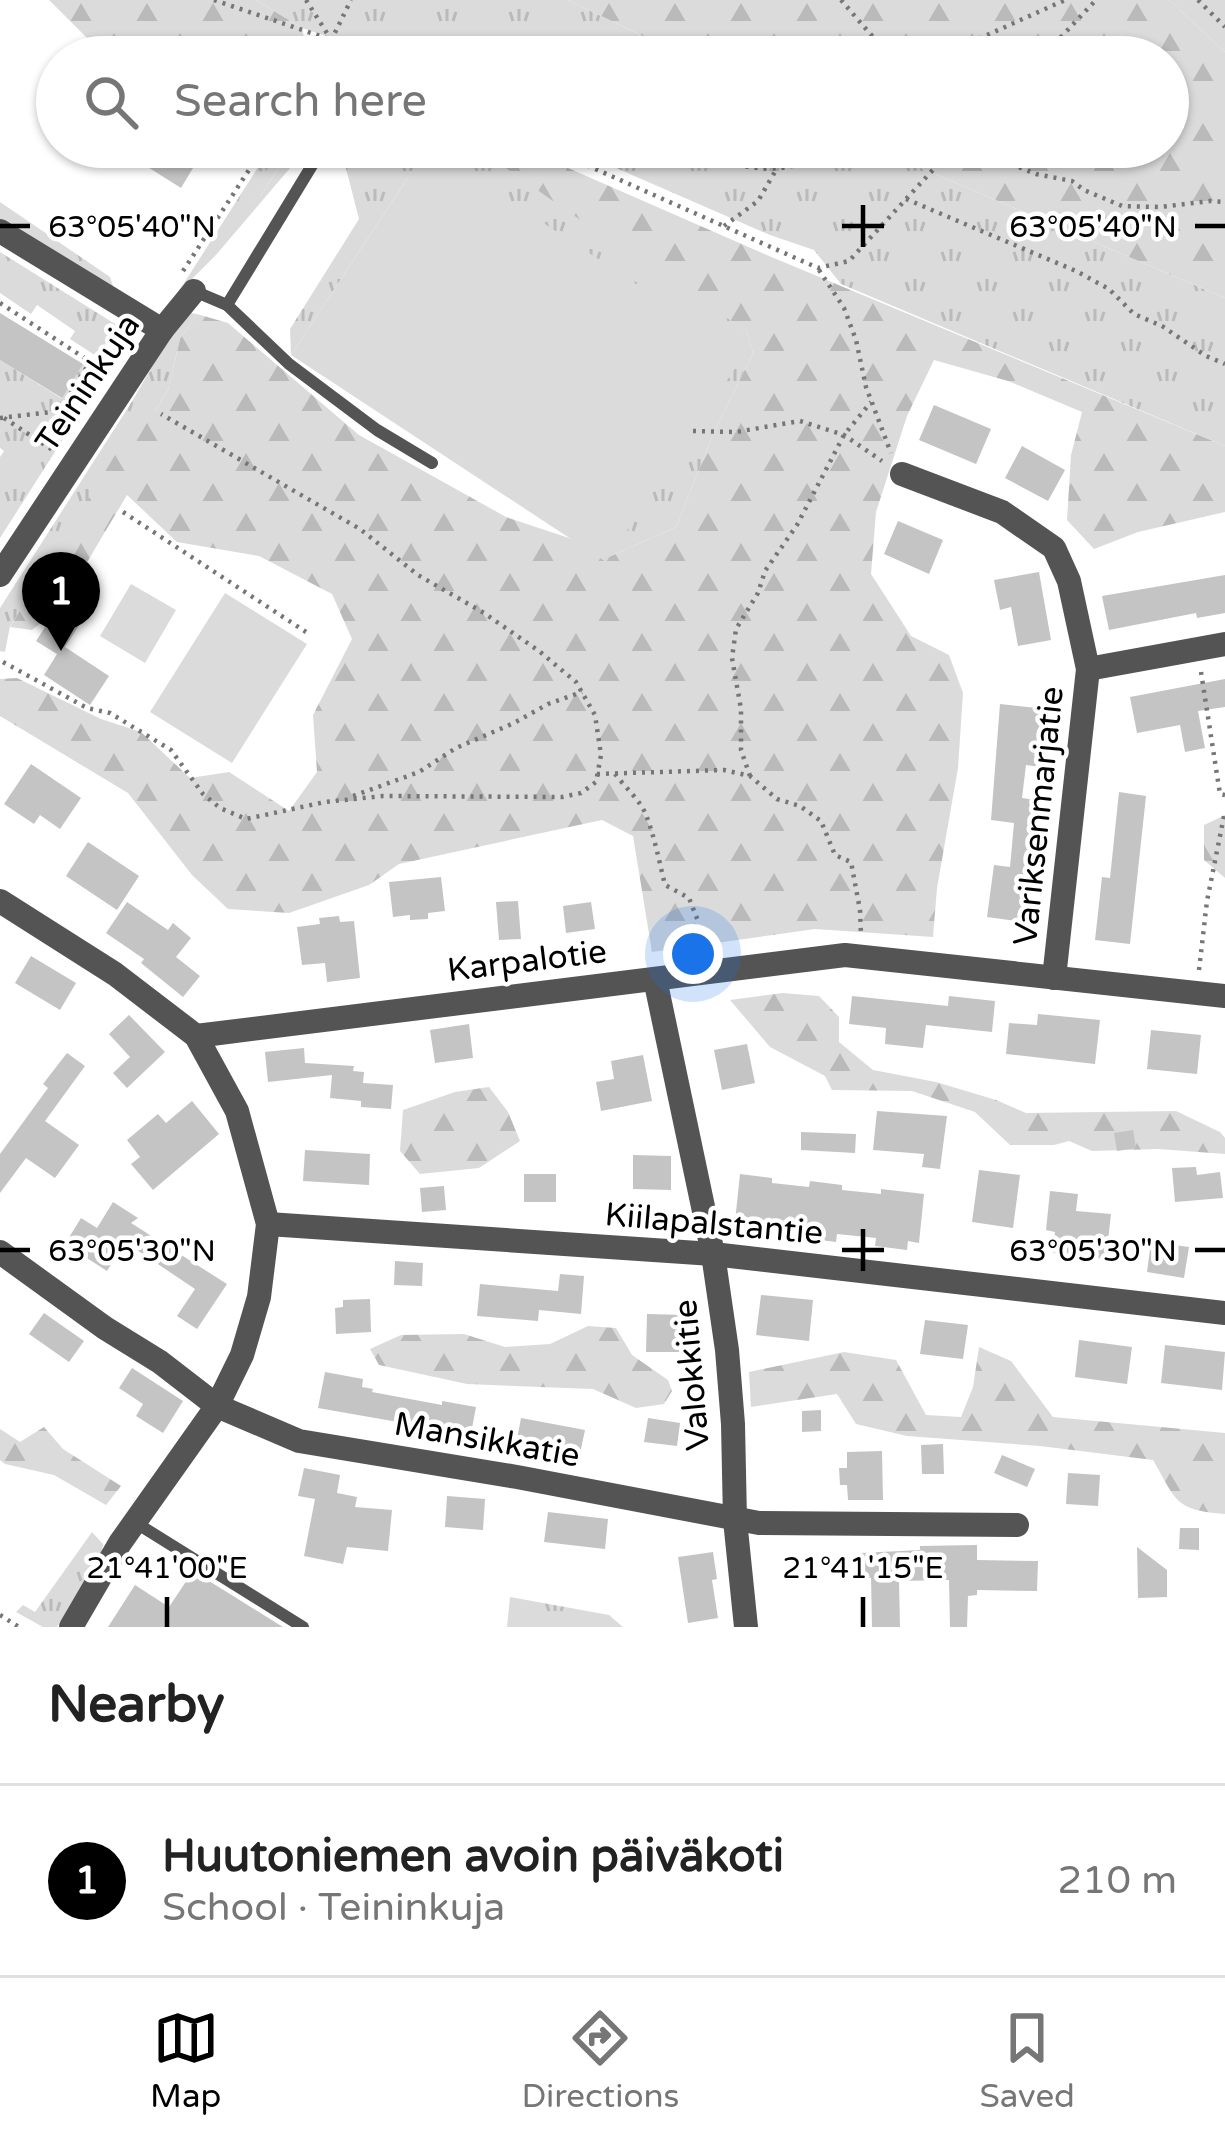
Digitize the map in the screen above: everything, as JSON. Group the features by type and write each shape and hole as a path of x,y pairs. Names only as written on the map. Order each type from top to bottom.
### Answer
{"street":[{"path":"0,231 162,330"},
{"name":"Teininkuja","path":"0,575 162,330 184,289"},
{"name":"Variksenmarjatie","path":"902,474 1002,512 1054,548 1069,580 1088,669 1054,978"},
{"path":"1088,669 1225,644"},
{"path":"0,902 115,974 196,1036 236,1111 268,1224 259,1297 242,1355 217,1406 120,1544 71,1627"},
{"name":"Karpalotie","path":"196,1036 845,955 1225,996"},
{"name":"Valokkitie","path":"655,979 712,1254 730,1387 735,1520 746,1627"},
{"name":"Kiilapalstantie","path":"268,1224 712,1254 1225,1313"},
{"name":"Mansikkatie","path":"0,1252 217,1406 299,1441 759,1523 1017,1525"}],"lane":[{"path":"227,305 310,168"},
{"path":"184,289 227,305 289,364 377,430 432,463"},
{"path":"136,1523 303,1627"}],"path":[{"path":"214,0 318,36"},
{"path":"306,0 329,36"},
{"path":"334,36 351,0"},
{"path":"841,0 872,36"},
{"path":"985,36 1065,0"},
{"path":"1062,36 1096,0"},
{"path":"1198,0 1225,27"},
{"path":"184,289 253,168"},
{"path":"593,168 818,268 844,308 881,432 902,474"},
{"path":"765,168 785,168"},
{"path":"818,268 849,260 935,168"},
{"path":"1021,168 1072,181 1122,206 1225,202"},
{"path":"724,226 758,201 777,170"},
{"path":"906,199 1076,271 1109,289 1134,314 1225,364"},
{"path":"0,303 124,386"},
{"path":"2,418 60,411 90,362"},
{"path":"750,776 741,750 741,709 731,658 736,629 844,434 871,402"},
{"path":"3,662 87,708 110,713 171,750 203,794 246,819 383,796 562,797 581,793 596,782 601,754 596,715 576,682 484,613 418,574 361,529 161,414"},
{"path":"2,418 61,456"},
{"path":"693,431 736,432 800,421 844,434 902,474"},
{"path":"123,512 306,632"},
{"path":"1197,649 1220,794 1225,795"},
{"path":"342,800 419,772 456,748 582,692"},
{"path":"597,774 724,770 750,776 777,799 800,806 820,821 835,855 850,862 860,910 861,957"},
{"path":"615,774 646,814 665,885 689,898 698,921 679,961"},
{"path":"1196,993 1207,901 1225,811"},
{"path":"0,1615 19,1627"}],"green space":[{"path":"49,0 256,0 302,28 304,36 85,36"},
{"path":"256,0 568,0 643,36 326,36 302,28"},
{"path":"568,0 1169,0 1225,52 1225,298 921,168 1189,168 1189,36 643,36"},
{"path":"1169,0 1225,0 1225,52"},
{"path":"258,168 268,168 247,206 261,195 279,168 290,168 215,256 177,294"},
{"path":"268,168 279,168 261,195 244,209"},
{"path":"346,168 414,168 291,355 290,329 359,219"},
{"path":"414,168 460,168 744,355 606,562 291,355"},
{"path":"438,168 506,168 746,330 753,353 676,527 609,557"},
{"path":"506,168 568,168 1225,446 1225,512 1138,532 1094,549 1067,520 1071,455 1082,412 1008,381 934,360 907,416 876,512 871,574 911,636 949,655 963,693 958,768 933,937 815,929 652,952 633,836 602,820 399,864 369,885 289,913 228,909 192,875 128,793 0,716 0,679 17,678 101,719 141,732 190,778 229,772 289,811 317,772 313,715 352,639 332,594 259,556 177,542 127,495 61,606 32,630 10,627 142,411 154,413 168,390 180,339 197,314 228,323 359,435 506,517 609,557 676,527 753,353 746,330"},
{"path":"616,168 921,168 1225,298 1225,446 841,284 814,250"},
{"path":"0,202 110,277 114,289 0,223"},
{"path":"0,252 120,327 120,346 107,363 70,339 75,331 37,305 31,314 0,293"},
{"path":"184,312 197,314 180,339 168,390 10,626 5,652 0,651 0,608"},
{"path":"0,360 61,398 83,364 102,378 0,538 0,457 4,451 0,448"},
{"path":"131,584 176,610 145,663 100,636"},
{"path":"225,593 307,644 232,763 150,712"},
{"path":"1225,815 1225,878 1204,860 1204,825"},
{"path":"782,993 819,996 839,1017 839,1042 873,1070 936,1082 1026,1113 1176,1111 1220,1132 1225,1154 1092,1151 1069,1141 1010,1145 975,1112 912,1091 832,1090 825,1076 770,1047 730,1000"},
{"path":"489,1087 508,1112 520,1141 479,1168 420,1174 400,1151 403,1110 455,1092"},
{"path":"588,1326 616,1328 632,1355 668,1380 672,1391 664,1404 636,1408 593,1389 467,1384 379,1365 370,1349 401,1335 464,1334 505,1347 550,1344"},
{"path":"979,1347 1011,1361 1053,1417 1225,1433 1225,1514 1196,1510 1179,1501 1153,1460 907,1436 856,1424 837,1394 751,1407 749,1372 844,1352 896,1360 926,1415 961,1417 973,1387"},
{"path":"44,1427 63,1449 121,1486 106,1505 54,1475 0,1460 0,1429 20,1442"},
{"path":"92,1532 103,1544 100,1562 57,1627 43,1627 16,1612 23,1605 35,1612"},
{"path":"510,1597 609,1615 623,1627 507,1627"}],"building":[{"path":"149,168 193,168 181,188"},
{"path":"0,313 83,364 62,398 0,360"},
{"path":"934,405 991,429 976,464 919,440"},
{"path":"1022,446 1065,470 1048,501 1005,478"},
{"path":"898,521 943,540 929,574 884,554"},
{"path":"1039,572 1051,640 1018,646 1011,607 1000,610 994,580"},
{"path":"1225,575 1225,613 1197,618 1196,613 1109,630 1102,596"},
{"path":"62,601 85,616 65,647 109,676 90,705 44,675 57,654 36,641"},
{"path":"1225,679 1225,707 1198,711 1205,748 1185,752 1180,725 1137,733 1130,697"},
{"path":"1000,704 1046,709 1040,767 1026,765 1022,798 1050,802 1045,845 1033,844 1023,922 987,917 994,865 1010,867 1014,823 991,820"},
{"path":"31,764 81,798 60,829 40,815 34,824 4,804"},
{"path":"1119,792 1146,796 1130,944 1095,940 1102,877 1110,878"},
{"path":"88,842 139,876 117,910 66,876"},
{"path":"441,877 445,911 428,913 428,919 393,917 389,882"},
{"path":"518,901 521,939 499,940 496,902"},
{"path":"127,902 168,930 173,923 191,938 176,957 200,976 183,997 141,963 144,959 106,933"},
{"path":"591,902 595,929 566,933 563,906"},
{"path":"339,916 340,922 354,921 360,978 327,982 325,963 302,965 297,927"},
{"path":"31,956 76,983 60,1010 15,983"},
{"path":"852,996 948,1006 949,996 995,1001 992,1032 926,1025 923,1048 885,1044 886,1028 849,1024"},
{"path":"1038,1014 1100,1020 1095,1064 1006,1054 1009,1023 1037,1025"},
{"path":"129,1015 165,1052 127,1088 113,1073 130,1057 109,1034"},
{"path":"469,1024 473,1058 435,1063 430,1030"},
{"path":"1151,1030 1201,1035 1197,1074 1147,1069"},
{"path":"747,1044 755,1083 722,1090 714,1050"},
{"path":"304,1048 305,1063 354,1066 353,1071 364,1072 363,1083 393,1085 391,1109 330,1098 332,1075 268,1082 265,1052"},
{"path":"67,1053 85,1066 45,1121 79,1145 55,1178 26,1158 0,1193 0,1154"},
{"path":"643,1055 652,1101 601,1111 596,1082 614,1079 611,1061"},
{"path":"192,1101 219,1134 153,1190 131,1164 140,1157 127,1140 158,1114 166,1123"},
{"path":"877,1111 947,1116 940,1169 922,1167 924,1154 873,1150"},
{"path":"1133,1130 1136,1148 1117,1151 1114,1133"},
{"path":"801,1132 856,1134 855,1153 801,1150"},
{"path":"305,1150 370,1154 369,1185 303,1181"},
{"path":"633,1155 671,1156 671,1190 633,1189"},
{"path":"1196,1167 1197,1175 1220,1172 1223,1198 1175,1202 1172,1168"},
{"path":"979,1170 1020,1175 1013,1228 972,1222"},
{"path":"524,1174 556,1174 556,1202 524,1202"},
{"path":"740,1174 772,1178 772,1183 809,1187 810,1181 842,1185 842,1190 924,1194 919,1243 908,1241 907,1250 875,1246 876,1238 837,1234 836,1242 767,1227 766,1235 734,1231"},
{"path":"444,1186 446,1210 422,1212 420,1188"},
{"path":"1050,1191 1078,1194 1076,1211 1111,1214 1106,1259 1053,1253 1055,1232 1046,1230"},
{"path":"113,1202 138,1218 131,1223 227,1284 197,1329 177,1316 195,1289 125,1242 107,1271 65,1244 81,1218 97,1228"},
{"path":"1151,1242 1189,1247 1184,1278 1147,1272"},
{"path":"395,1261 423,1263 422,1286 394,1285"},
{"path":"560,1274 584,1276 581,1314 539,1310 538,1321 477,1316 480,1284 558,1291"},
{"path":"761,1295 813,1300 809,1341 756,1335"},
{"path":"370,1299 371,1332 336,1334 335,1308 343,1307 343,1300"},
{"path":"44,1313 84,1341 69,1362 29,1334"},
{"path":"647,1314 687,1315 687,1352 646,1352"},
{"path":"925,1320 968,1325 963,1359 920,1354"},
{"path":"1079,1340 1132,1347 1127,1384 1075,1377"},
{"path":"1165,1345 1225,1352 1222,1390 1161,1383"},
{"path":"132,1368 183,1401 163,1433 136,1416 143,1404 119,1388"},
{"path":"325,1372 363,1379 362,1387 372,1392 476,1407 470,1439 318,1408"},
{"path":"821,1410 821,1431 802,1432 802,1411"},
{"path":"521,1418 585,1430 578,1463 515,1450"},
{"path":"648,1418 680,1423 677,1446 644,1442"},
{"path":"943,1444 944,1474 922,1474 921,1445"},
{"path":"882,1451 883,1500 848,1500 847,1485 840,1485 839,1468 847,1468 847,1452"},
{"path":"1002,1455 1035,1469 1027,1487 994,1473"},
{"path":"304,1468 340,1475 337,1493 357,1497 355,1507 392,1510 388,1551 347,1547 343,1564 304,1556 315,1499 298,1496"},
{"path":"1068,1473 1100,1475 1098,1506 1066,1504"},
{"path":"447,1496 485,1499 483,1530 445,1527"},
{"path":"548,1512 608,1519 605,1549 544,1542"},
{"path":"1180,1528 1199,1528 1199,1550 1179,1549"},
{"path":"977,1545 977,1560 1038,1561 1037,1591 977,1590 977,1595 968,1596 967,1627 950,1627 949,1580 899,1581 900,1627 872,1627 871,1578 862,1578 861,1553"},
{"path":"1137,1547 1167,1570 1167,1597 1138,1598"},
{"path":"713,1552 718,1618 688,1623 678,1557"},
{"path":"193,1571 283,1627 108,1627 135,1585 169,1607"}],"place":[{"name":"Huutoniemen avoin päiväkoti","path":"61,651"}]}
